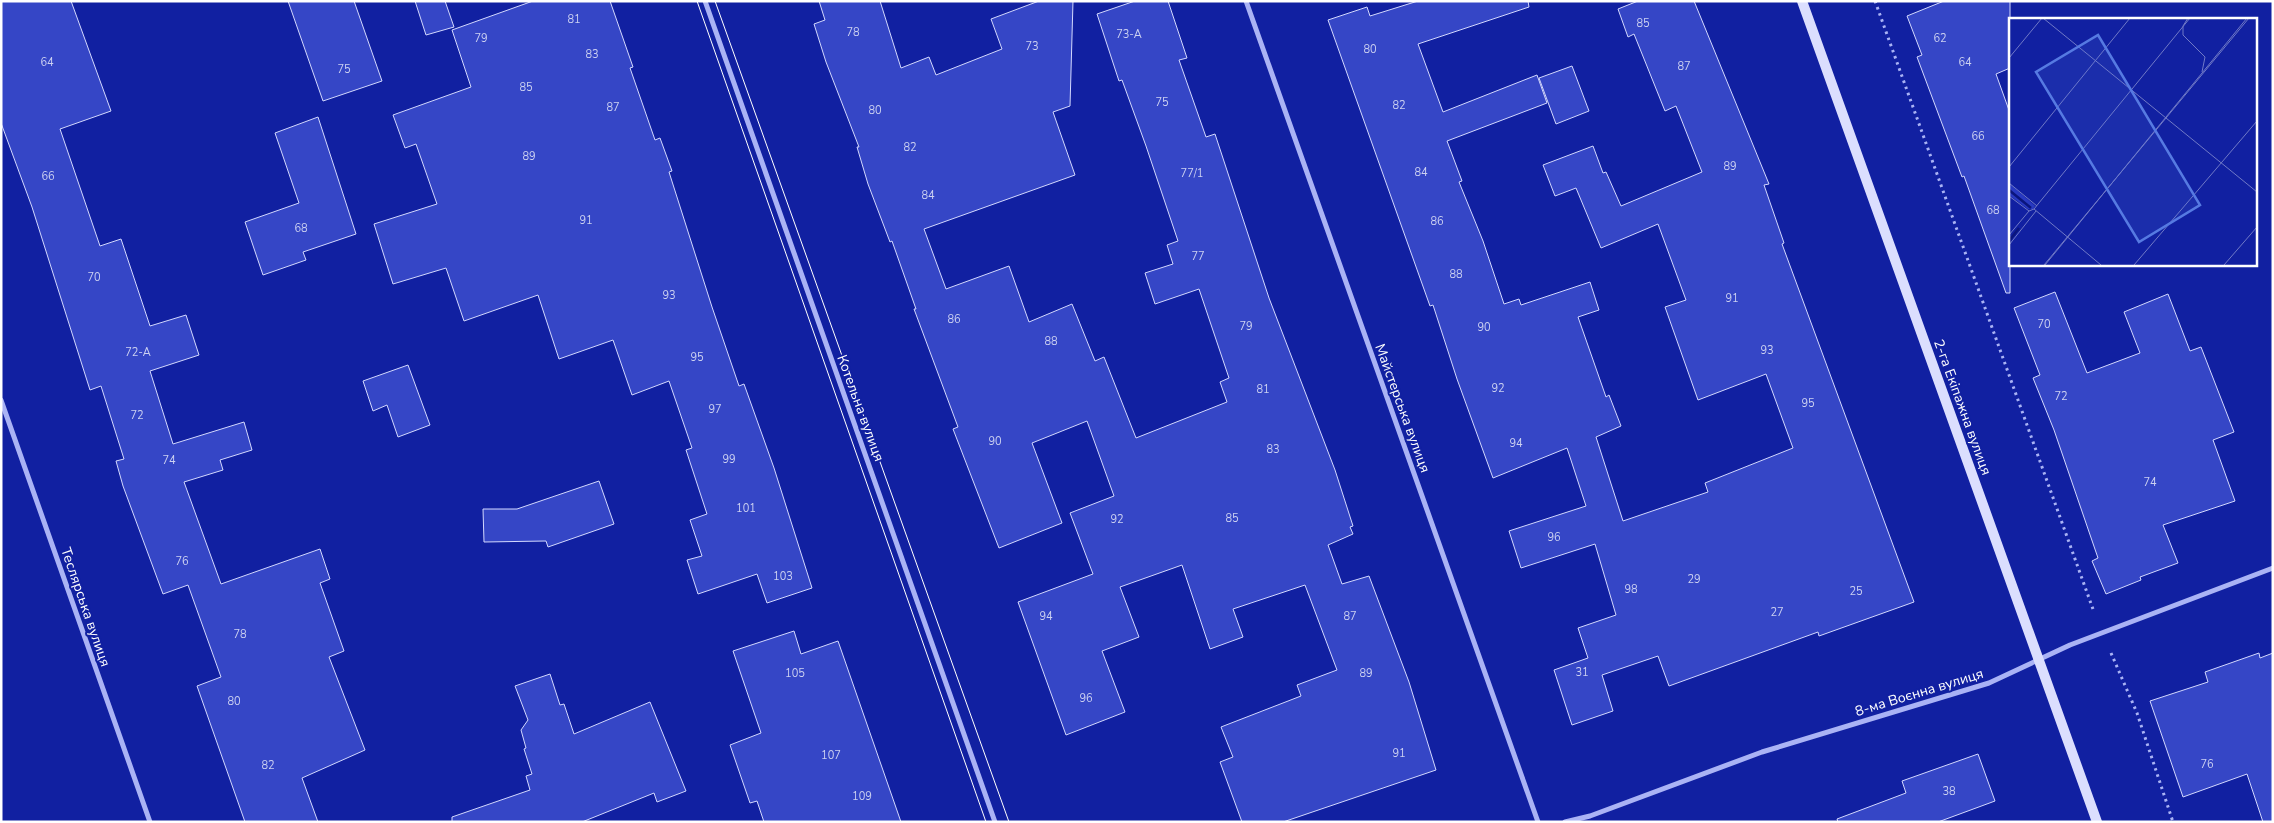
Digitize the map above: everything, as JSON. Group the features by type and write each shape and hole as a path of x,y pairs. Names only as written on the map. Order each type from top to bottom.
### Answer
{"street":[{"name":"Котельна вулиця","path":"705,1 995,822"},
{"name":"Майстерська вулиця","path":"1246,1 1538,822"},
{"name":"2-га Екіпажна вулиця","path":"1802,1 2098,822"},
{"name":"Теслярська вулиця","path":"1,400 150,822"},
{"name":"8-ма Воєнна вулиця","path":"1565,822 1590,816 1762,752 1988,683 2102,633 2273,568"}],"path":[{"path":"1875,1 2102,633 2137,713 2173,822"}],"building":[{"path":"1,1 71,1 111,111 60,129 100,246 121,239 150,326 186,315 199,355 150,371 173,444 244,422 252,450 220,460 223,470 184,482 221,584 320,549 330,579 320,583 344,651 329,657 365,750 302,778 318,822 245,822 197,686 221,677 188,585 163,594 123,486 116,461 124,459 101,386 90,390 32,207 1,123"},
{"path":"288,1 354,1 382,81 323,101"},
{"path":"415,1 445,1 454,27 426,35"},
{"path":"533,1 610,1 633,67 630,68 655,140 660,138 672,171 669,172 712,307 739,386 744,384 774,468 812,588 767,603 757,574 698,594 687,560 702,556 690,520 707,514 686,450 692,448 669,381 632,395 613,340 559,359 538,295 464,321 446,268 393,284 374,224 437,204 416,144 405,148 393,115 471,87 452,30"},
{"path":"819,1 880,1 901,68 929,57 936,75 1002,49 991,19 1039,1 1073,1 1070,106 1053,112 1075,175 924,229 946,289 1009,266 1029,322 1072,304 1095,361 1104,357 1136,438 1227,402 1220,382 1229,378 1199,289 1155,304 1145,273 1173,264 1167,245 1178,241 1122,80 1119,81 1097,14 1135,1 1168,1 1187,58 1179,60 1206,137 1215,134 1269,298 1335,470 1353,526 1350,527 1353,534 1328,545 1342,584 1369,576 1409,682 1436,770 1283,822 1242,822 1220,762 1233,757 1221,727 1301,696 1297,685 1337,670 1305,585 1233,609 1243,637 1210,649 1182,565 1120,587 1139,637 1102,651 1125,712 1066,735 1018,602 1093,574 1070,513 1114,496 1087,421 1032,443 1062,523 999,548 953,429 958,427 914,309 916,309 892,241 890,242 868,184 857,147 859,147 826,62 814,24 825,20"},
{"path":"1418,1 1528,1 1529,7 1418,44 1443,112 1537,75 1547,103 1447,141 1462,181 1459,182 1483,241 1504,304 1519,299 1521,305 1590,282 1599,310 1578,317 1606,397 1609,395 1621,426 1596,437 1623,521 1708,492 1705,483 1793,448 1766,374 1698,400 1665,307 1686,300 1658,224 1601,248 1576,188 1555,196 1543,165 1593,146 1603,173 1606,172 1621,206 1702,172 1676,106 1665,111 1634,34 1628,37 1618,9 1638,1 1694,1 1769,184 1764,185 1784,243 1782,244 1914,602 1819,636 1818,632 1669,686 1658,656 1602,675 1613,711 1572,725 1554,670 1588,658 1578,628 1616,615 1595,544 1521,568 1509,531 1586,506 1567,448 1493,478 1457,379 1433,305 1430,306 1328,20 1367,7 1370,16"},
{"path":"1944,1 2010,1 2009,68 1996,74 2009,110 2010,293 2006,293 1964,176 1962,177 1917,57 1922,55 1907,16"},
{"path":"1572,66 1589,111 1556,124 1539,78"},
{"path":"318,117 356,234 303,252 306,260 263,275 245,222 299,203 275,133"},
{"path":"2055,292 2087,373 2140,353 2124,312 2168,294 2190,351 2201,347 2234,432 2213,440 2235,501 2163,525 2178,563 2140,577 2141,580 2106,594 2092,561 2098,558 2054,430 2033,378 2040,375 2014,308"},
{"path":"408,365 430,425 398,437 387,405 373,411 363,381"},
{"path":"599,481 614,524 548,547 546,541 484,542 483,509 517,509"},
{"path":"794,631 801,654 838,641 901,822 764,822 757,801 750,803 730,745 761,733 733,651"},
{"path":"2259,653 2260,658 2273,653 2273,822 2263,822 2247,774 2183,797 2150,701 2208,682 2205,672"},
{"path":"550,674 560,705 564,704 574,734 650,702 686,791 657,802 654,793 582,822 452,822 452,817 530,790 526,776 532,774 524,749 526,748 521,730 528,720 515,686"},
{"path":"1978,754 1995,801 1938,822 1838,822 1837,819 1906,793 1902,781"}],"tram line":[{"path":"697,1 986,822"},
{"path":"715,1 1009,822"}]}
